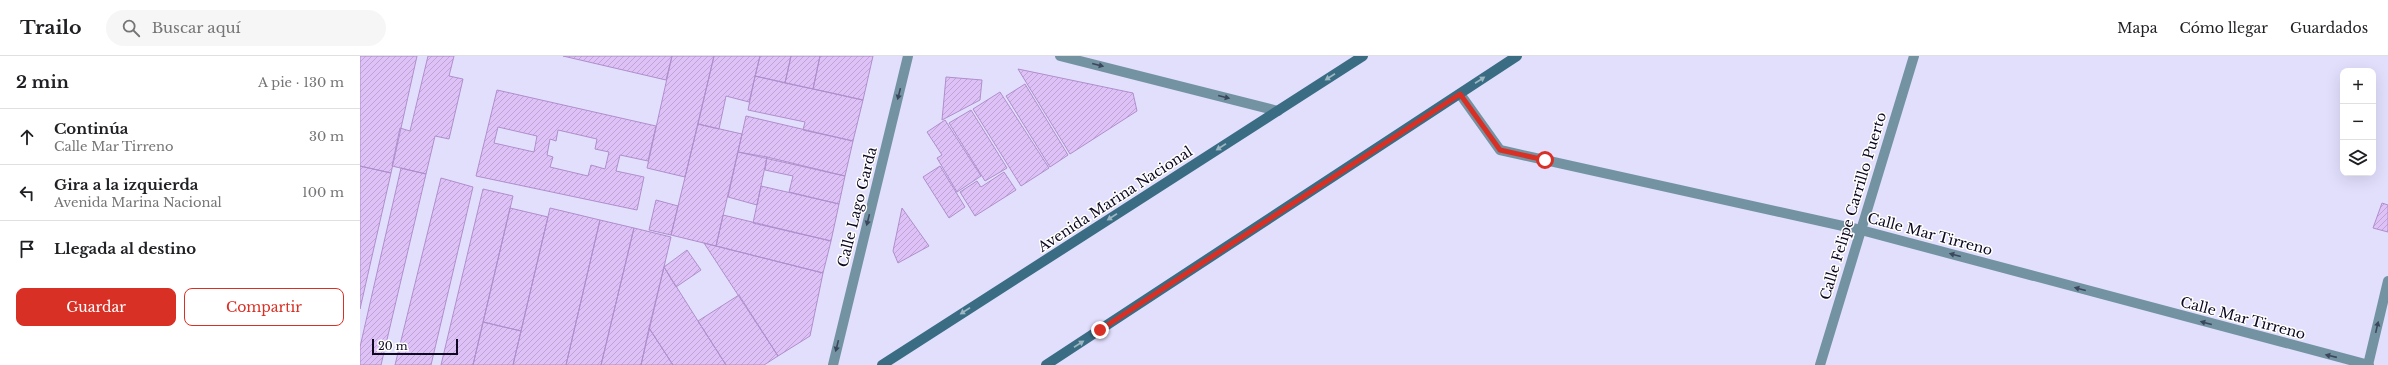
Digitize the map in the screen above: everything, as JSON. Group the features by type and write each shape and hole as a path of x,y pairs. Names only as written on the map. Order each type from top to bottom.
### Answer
{"main road":[{"name":"Avenida Marina Nacional","path":"882,365 1363,56"},
{"path":"1046,365 1517,56"}],"street":[{"name":"Calle Lago Garda","path":"833,365 908,56"},
{"path":"1060,56 1278,111"},
{"name":"Calle Felipe Carrillo Puerto","path":"1820,365 1914,56"},
{"name":"Calle Mar Tirreno","path":"1460,94 1500,150 1860,230 2368,365"},
{"path":"2368,365 2388,281"}],"building":[{"path":"360,56 417,56 391,173 360,166"},
{"path":"428,56 454,56 449,76 463,79 449,139 435,136 426,174 392,166 400,128 410,131"},
{"path":"563,56 672,56 666,80"},
{"path":"672,56 714,56 685,177 647,168"},
{"path":"714,56 760,56 749,102 726,96 719,129 698,124"},
{"path":"760,56 791,56 785,83 755,76"},
{"path":"791,56 820,56 813,89 785,83"},
{"path":"820,56 873,56 863,100 813,89"},
{"path":"1018,69 1133,93 1137,111 1070,154"},
{"path":"755,76 863,100 853,141 803,130 805,122 748,110"},
{"path":"946,77 982,80 980,100 942,120"},
{"path":"1025,84 1068,155 1050,167 1006,96"},
{"path":"497,90 656,126 648,161 620,155 616,171 644,177 637,210 476,176","holes":["498,127 537,136 534,152 494,143","558,130 597,139 595,149 609,152 605,169 591,165 588,176 550,167 553,157 547,155 550,139 556,141"]},
{"path":"1000,92 1049,168 1021,186 973,109"},
{"path":"971,110 1007,168 985,181 949,123"},
{"path":"746,116 853,141 845,176 738,152"},
{"path":"945,120 981,176 957,192 937,158 942,155 927,132"},
{"path":"698,124 742,134 716,246 671,235"},
{"path":"738,152 767,157 757,205 728,197"},
{"path":"767,157 845,176 839,204 789,192 793,176 765,170"},
{"path":"360,166 391,173 360,309"},
{"path":"940,166 965,207 949,218 923,177"},
{"path":"401,168 426,174 381,365 360,365 360,347"},
{"path":"1004,172 1016,190 975,216 960,192 977,181 981,187"},
{"path":"441,178 473,187 431,365 395,365"},
{"path":"761,186 839,204 831,241 753,223"},
{"path":"483,189 513,196 473,365 441,365"},
{"path":"656,200 678,206 671,235 649,230"},
{"path":"2382,203 2388,205 2388,232 2373,228"},
{"path":"510,208 548,217 521,331 483,322"},
{"path":"550,208 600,220 566,365 513,365"},
{"path":"902,208 929,246 898,263 893,251"},
{"path":"723,215 831,241 823,273 716,246"},
{"path":"600,220 634,228 601,365 566,365"},
{"path":"634,228 671,237 641,365 601,365"},
{"path":"704,243 823,273 810,336 778,356"},
{"path":"687,250 701,270 676,287 664,267"},
{"path":"664,267 726,365 673,365 649,328"},
{"path":"739,295 778,356 764,365 726,365 698,321"},
{"path":"483,322 521,331 513,365 473,365"},
{"path":"649,328 673,365 641,365"}],"route":[{"path":"1100,330 1460,94 1500,150 1545,160"}]}
